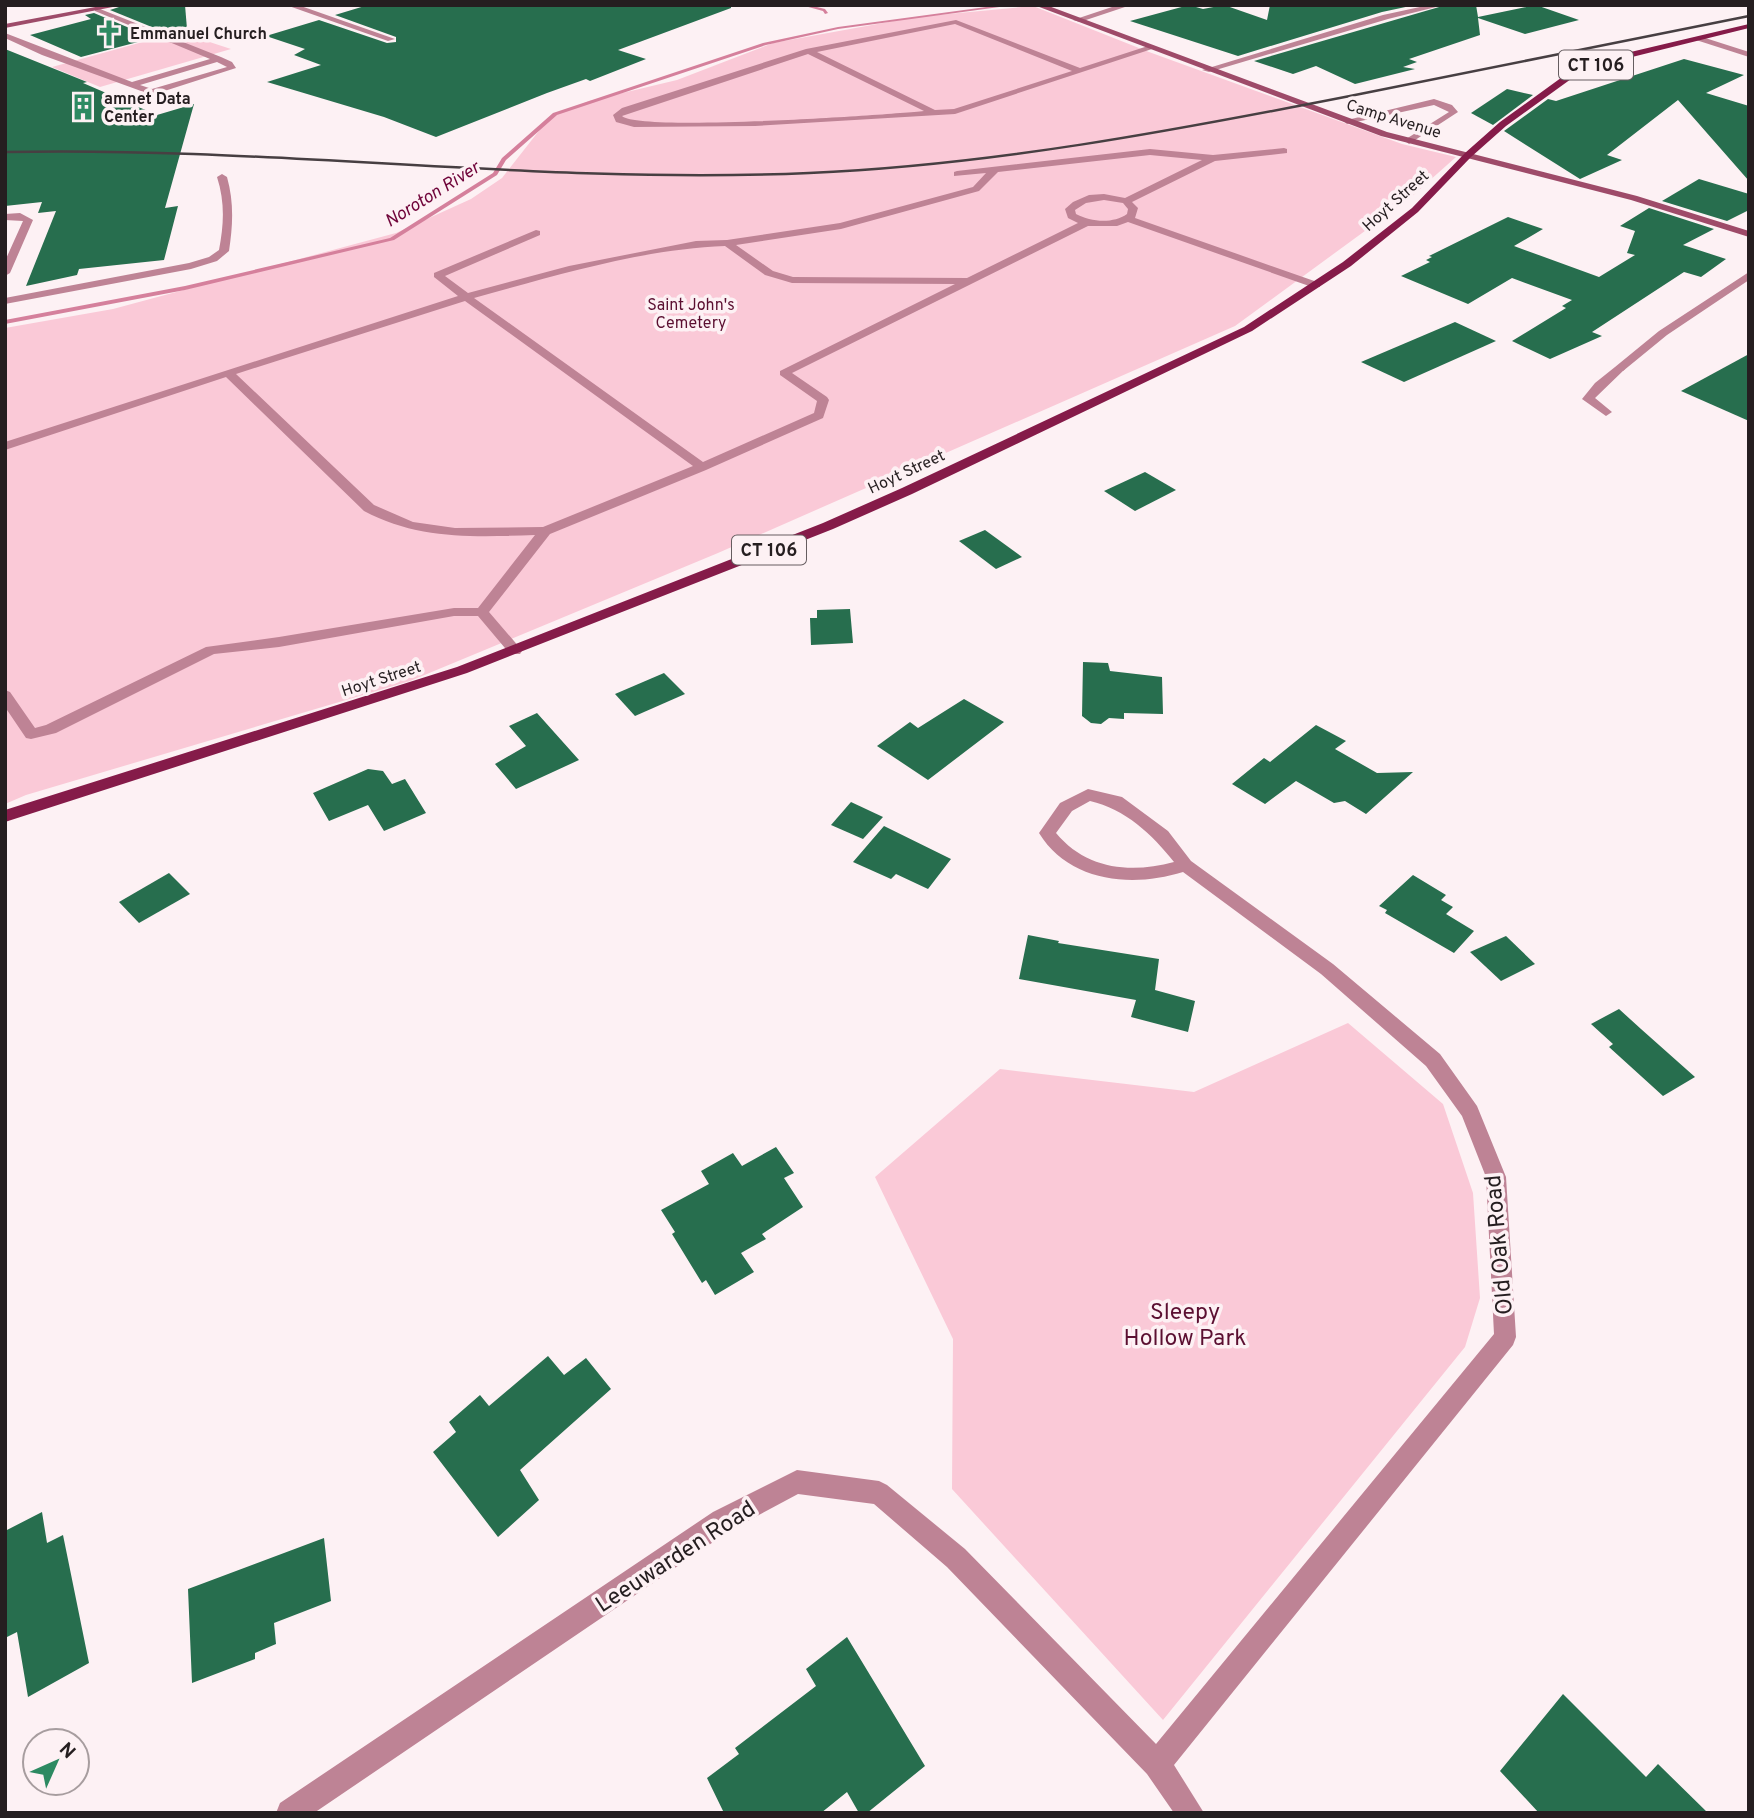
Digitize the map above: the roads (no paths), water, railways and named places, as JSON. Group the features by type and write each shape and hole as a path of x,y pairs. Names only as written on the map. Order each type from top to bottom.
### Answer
{"main road":[{"name":"Hoyt Street","path":"5,816 462,670 873,506 1248,329 1317,285 1415,209 1503,124 1568,77 1620,57 1749,26"}],"street":[{"path":"5,26 119,5"},
{"path":"290,5 391,39"},
{"name":"Camp Avenue","path":"1038,5 1206,70 1409,141 1634,198 1749,234"},
{"path":"1077,20 1127,5"},
{"path":"1206,70 1386,17 1440,5"},
{"path":"5,35 152,92 232,68 218,59 98,9"},
{"path":"1077,70 956,22 809,51 625,110 617,115 619,120 634,124 733,125 839,122 955,111 1151,48"},
{"path":"1699,38 1749,55"},
{"path":"809,51 934,113"},
{"path":"131,85 218,59"},
{"path":"1347,121 1434,102 1450,107 1454,112 1409,141"},
{"path":"957,174 1150,152 1213,158 1284,150"},
{"path":"1086,223 1072,216 1070,209 1078,202 1088,197 1126,201 1213,158"},
{"path":"5,446 466,297 600,262 696,244 727,243 841,226 976,190 993,172"},
{"path":"5,301 191,266 213,259 224,251 228,227 229,198 222,177"},
{"path":"228,373 369,508 382,516 431,530 545,531 702,467 819,415 823,400 785,373 1086,223 1117,223 1128,219 1133,208 1126,201"},
{"path":"5,218 20,216 28,220 5,272"},
{"path":"1128,219 1317,285"},
{"path":"536,233 438,275 702,467"},
{"path":"727,243 769,273 792,280 969,281"},
{"path":"1606,412 1588,399 1599,385 1663,333 1749,275"},
{"path":"482,612 545,531"},
{"path":"5,695 31,734 51,729 211,650 279,642 454,612 482,612 515,651"},
{"name":"Old Oak Road","path":"1157,1764 1505,1337 1496,1177 1470,1112 1433,1060 1327,969 1185,865 1162,835 1116,801 1088,795 1066,807 1047,833 1068,857 1104,873 1163,873 1185,865"},
{"name":"Leeuwarden Road","path":"290,1813 722,1521 797,1482 879,1493 956,1558 1157,1764 1190,1813"}],"waterway":[{"path":"803,5 824,10 826,13"},
{"name":"Noroton River","path":"5,322 185,288 392,239 495,174 504,159 555,114 765,44 838,28 1012,5"}],"railway":[{"path":"5,152 206,154 608,174 708,175 877,169 946,163 1148,134 1749,16"}],"place":[{"name":"Emmanuel Church","path":"109,33"},
{"name":"amnet Data Center","path":"83,107"}],"park label":[{"name":"Saint John's Cemetery","path":"691,313"},
{"name":"Sleepy Hollow Park","path":"1185,1324"}]}
